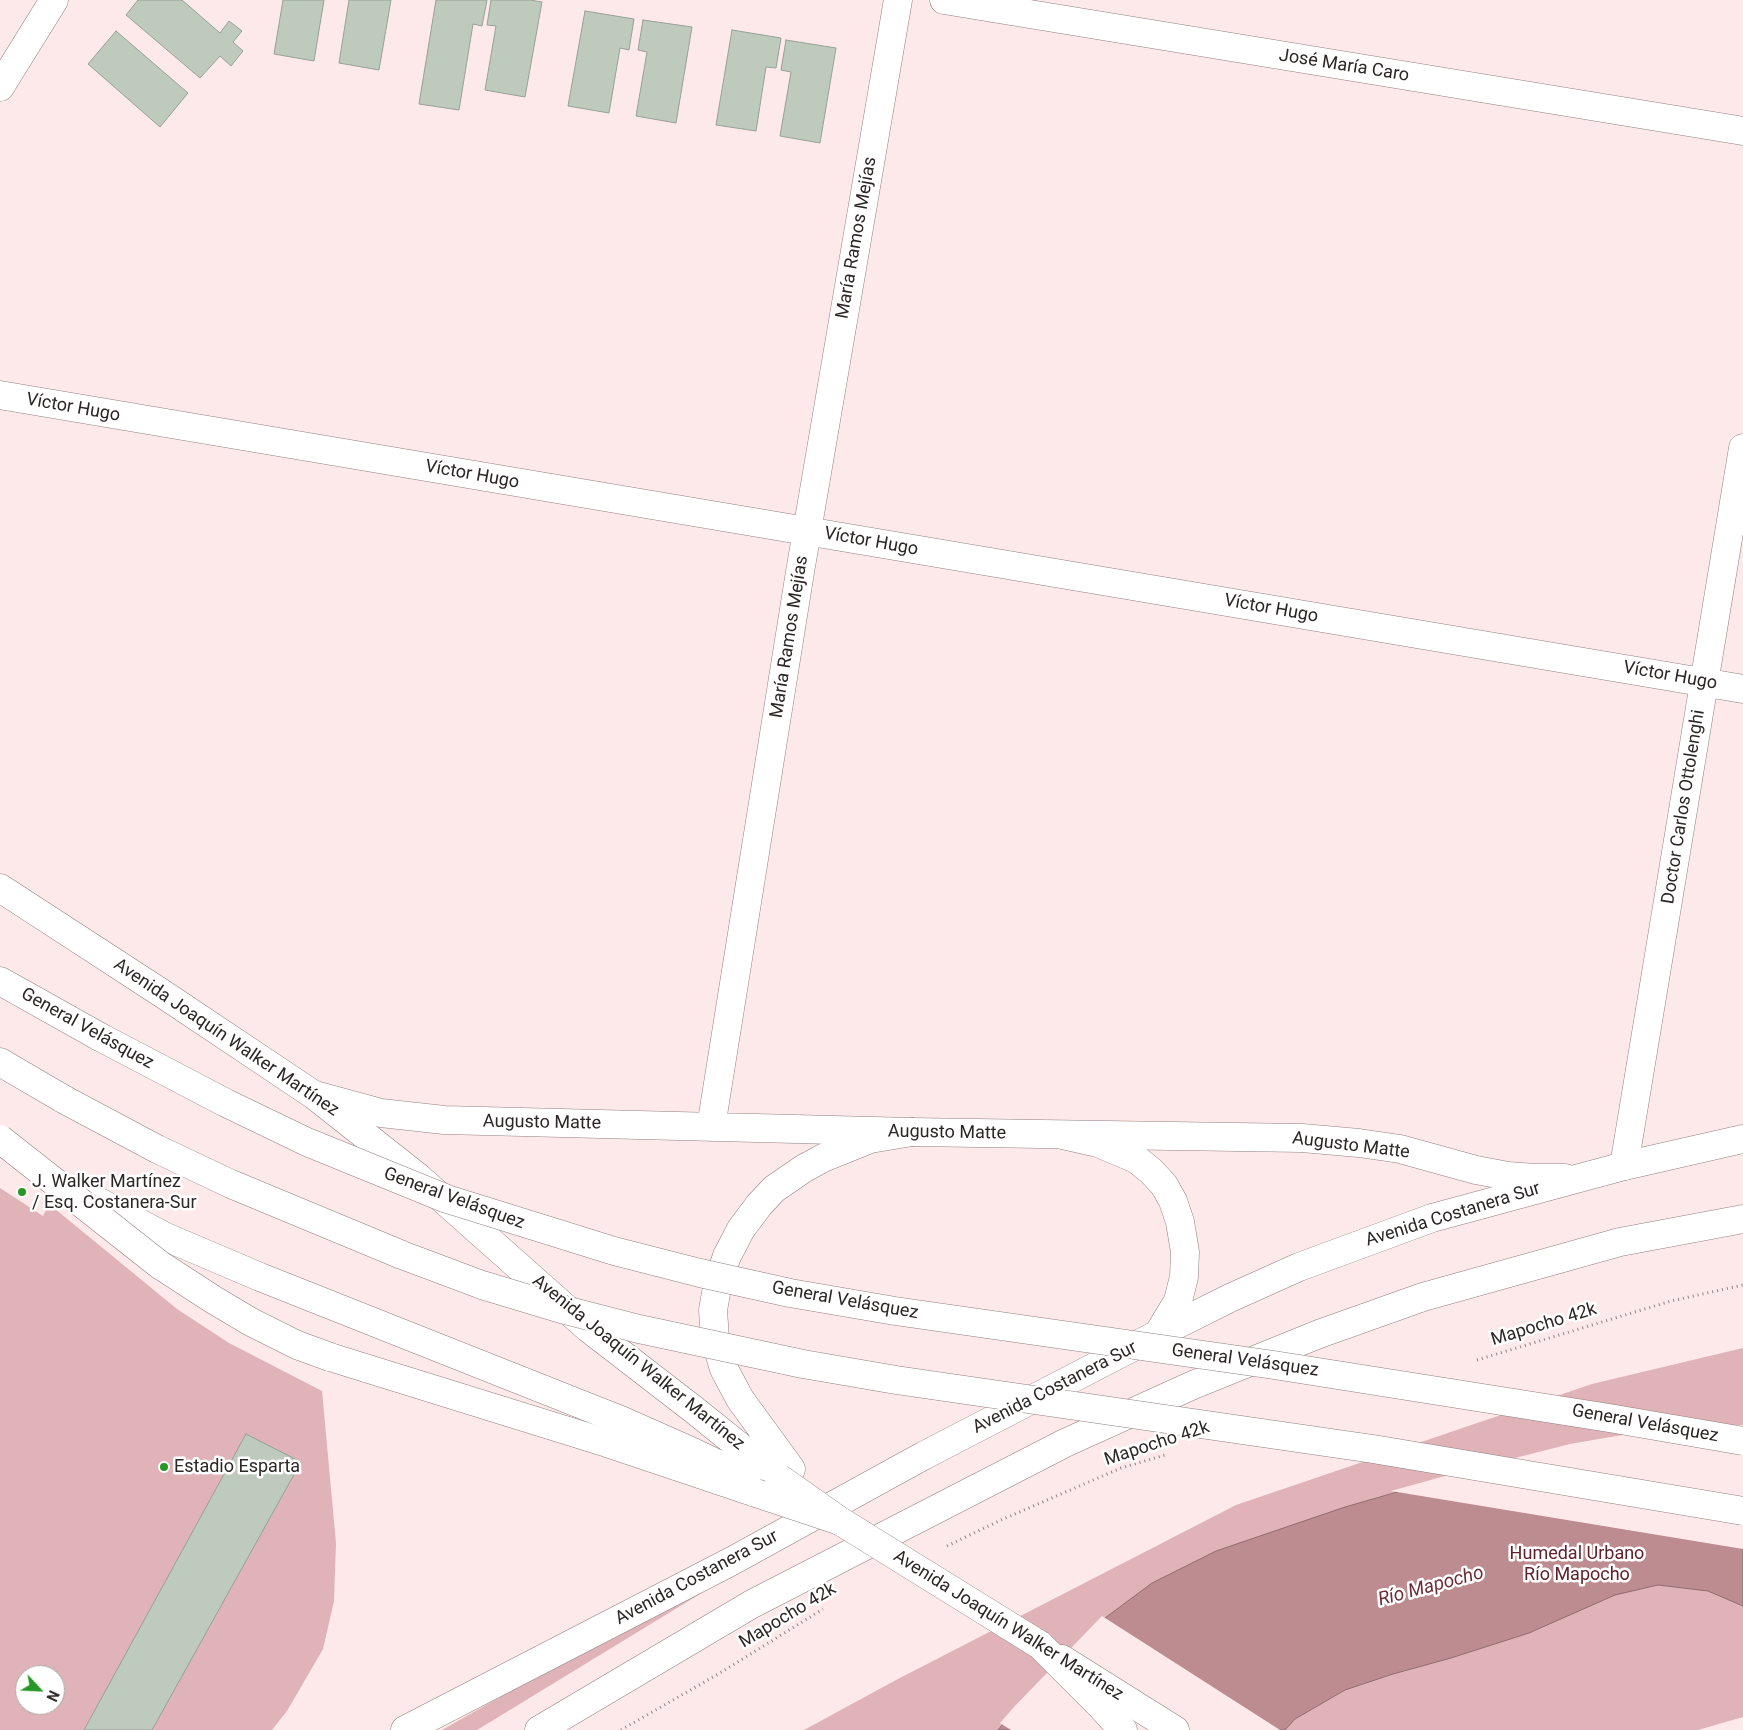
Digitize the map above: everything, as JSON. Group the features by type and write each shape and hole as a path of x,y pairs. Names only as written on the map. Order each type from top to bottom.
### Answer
{"main road":[{"path":"0,88 54,0"},
{"name":"María Ramos Mejías","path":"711,1127 807,531 898,0"},
{"name":"José María Caro","path":"944,0 1743,131"},
{"name":"Víctor Hugo","path":"0,395 1743,689"},
{"name":"Doctor Carlos Ottolenghi","path":"1624,1166 1743,448"},
{"name":"Avenida Joaquín Walker Martínez","path":"0,888 314,1095 418,1178 588,1328 773,1482"},
{"name":"General Velásquez","path":"0,981 100,1037 226,1103 308,1142 447,1199 604,1248 700,1273 790,1293 895,1311 1284,1366 1743,1441"},
{"path":"0,1062 65,1100 157,1149 231,1184 402,1256 482,1285 639,1329 803,1364 896,1380 1373,1449 1743,1511"},
{"name":"Augusto Matte","path":"314,1095 381,1113 444,1120 1321,1140 1400,1149 1476,1170 1508,1176 1580,1178"},
{"path":"840,1521 773,1482 740,1399 724,1369 715,1339 713,1310 718,1282 727,1256 741,1229 774,1189 823,1158 870,1139 912,1132"},
{"path":"1063,1135 1098,1143 1136,1159 1164,1185 1173,1201 1180,1222 1185,1252 1184,1277 1178,1301 1158,1334"},
{"path":"0,1139 160,1265 251,1322 297,1345 607,1443 773,1482 840,1521"},
{"name":"Avenida Costanera Sur","path":"405,1730 732,1560 923,1456 1158,1334 1299,1267 1432,1218 1624,1166 1743,1139"},
{"name":"Avenida Joaquín Walker Martínez","path":"0,1146 108,1208 166,1237 260,1277 773,1482"},
{"path":"539,1730 752,1604 1065,1443 1192,1385 1319,1334 1423,1297 1620,1242 1743,1219"},
{"name":"Avenida Joaquín Walker Martínez","path":"840,1521 1175,1730"},
{"path":"1040,1645 1123,1730"}],"path":[{"name":"Mapocho 42k","path":"1473,1361 1671,1301 1743,1285"},
{"name":"Mapocho 42k","path":"939,1551 1001,1520 1112,1472 1168,1454"},
{"name":"Mapocho 42k","path":"621,1730 720,1673 824,1608"}],"green space":[{"name":"Estadio Esparta","path":"0,1188 43,1216 49,1204 177,1309 229,1343 322,1391 336,1543 334,1601 323,1649 287,1711 272,1730 0,1730"},
{"name":"Humedal Urbano Río Mapocho","path":"1743,1348 1743,1717 1698,1730 804,1730 896,1680 1236,1505 1592,1384"},
{"path":"736,1572 477,1730 442,1730 604,1638"}],"water":[{"name":"Río Mapocho","path":"1743,1428 1743,1606 1708,1591 1658,1585 1615,1595 1529,1633 1345,1690 1295,1719 1285,1730 998,1730 1105,1618 1152,1583 1216,1551 1345,1507 1453,1476"}],"pier":[{"path":"1743,1425 1743,1549 1391,1491 1570,1444 1634,1433"},
{"path":"1102,1616 1280,1730 1011,1730 1000,1723"}],"building":[{"path":"138,0 182,0 220,33 229,21 242,31 233,42 243,51 231,66 220,56 200,78 126,15"},
{"path":"283,0 324,0 314,61 274,54"},
{"path":"349,0 391,0 379,70 339,63"},
{"path":"436,0 487,0 482,26 473,24 459,110 419,104"},
{"path":"491,0 530,0 542,2 525,97 485,90 496,26 487,25"},
{"path":"585,11 634,19 629,50 620,48 609,113 568,106"},
{"path":"643,20 692,27 676,123 636,116 647,52 638,50"},
{"path":"732,30 781,38 776,68 766,67 756,131 716,125"},
{"path":"116,31 188,93 160,127 88,64"},
{"path":"786,40 836,48 820,143 780,136 791,72 781,70"},
{"path":"246,1434 301,1462 152,1730 84,1730"}],"place":[{"name":"J. Walker Martínez / Esq. Costanera-Sur","path":"22,1192"},
{"name":"Estadio Esparta","path":"164,1467"}]}
